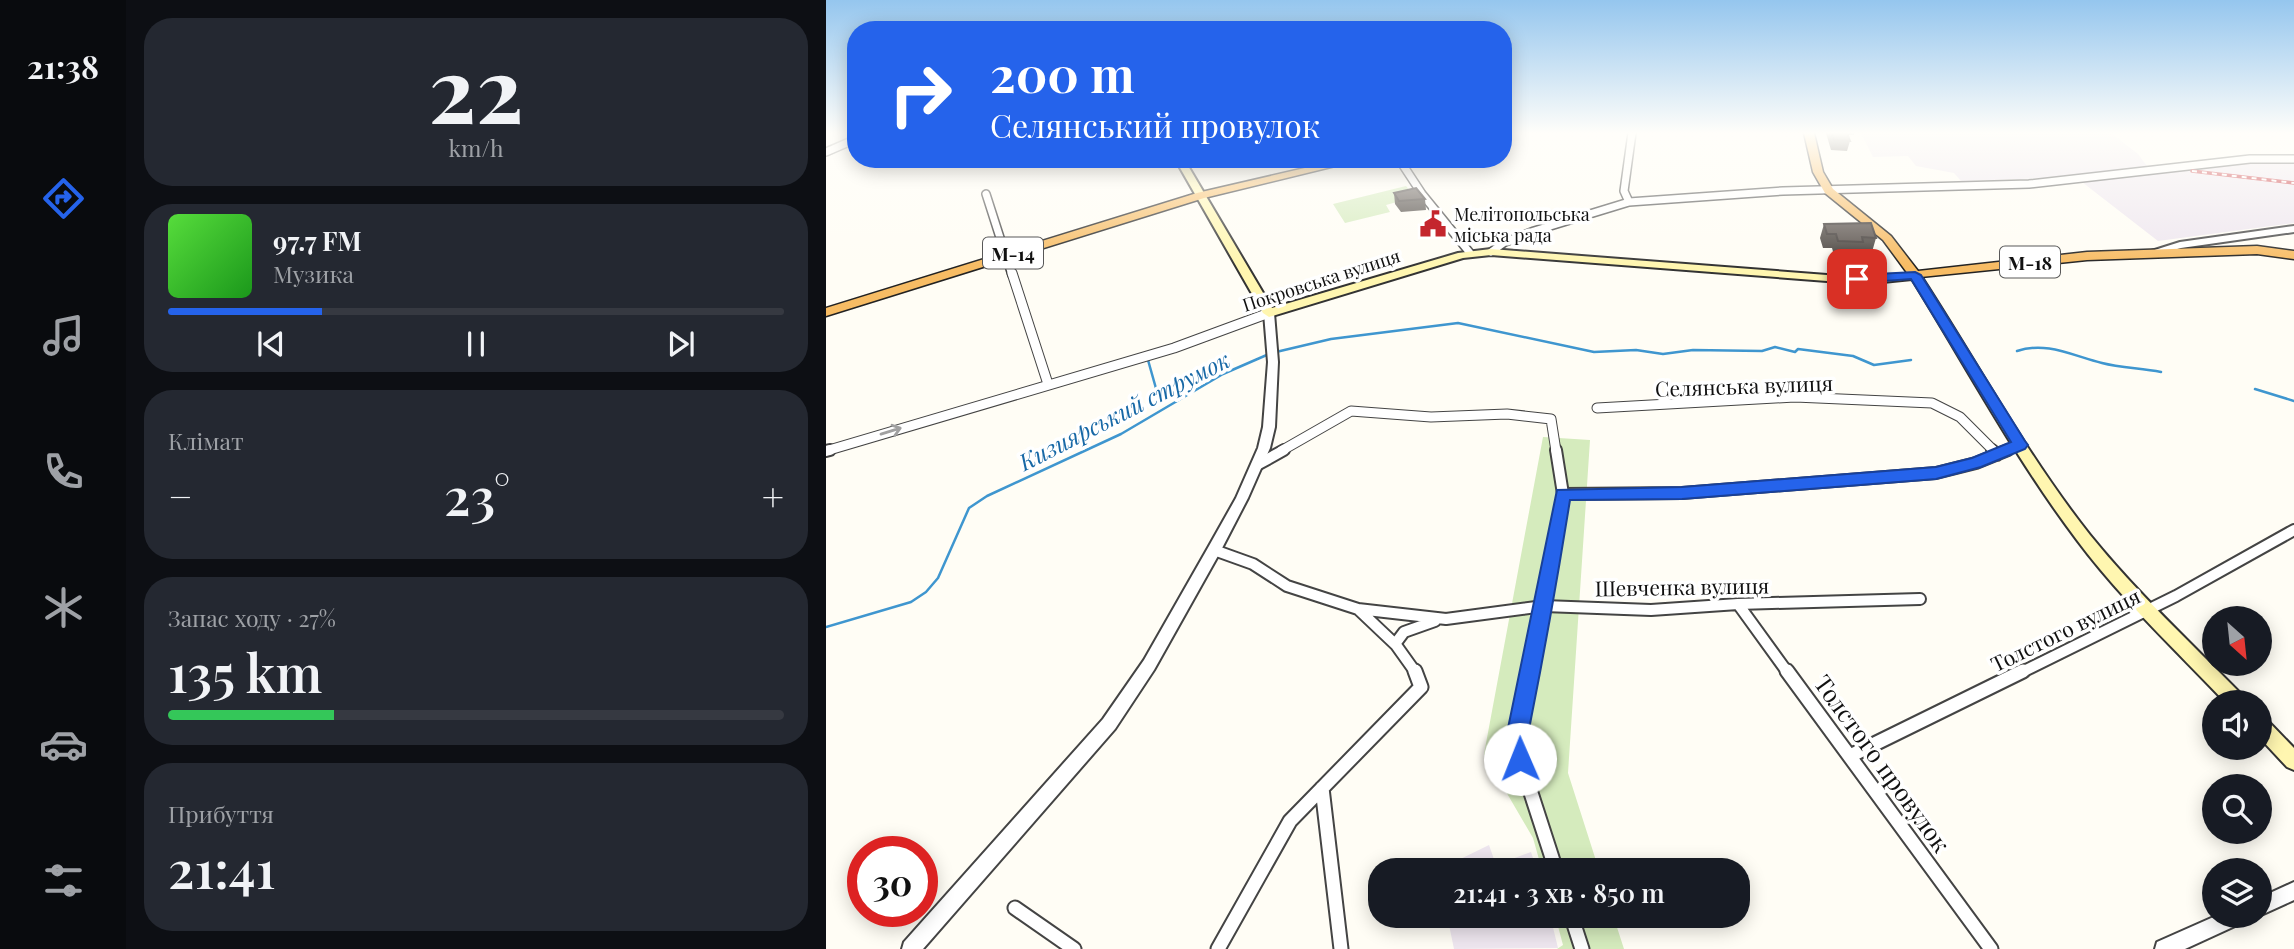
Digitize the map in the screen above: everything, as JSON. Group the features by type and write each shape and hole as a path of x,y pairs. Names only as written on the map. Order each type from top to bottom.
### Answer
{"highway":[{"name":"М-14","path":"826,313 1201,195 1279,177"},
{"path":"1821,177 1829,191 1887,238 1915,275"},
{"name":"М-18","path":"1915,275 2061,258 2257,250 2294,255"}],"main road":[{"path":"1190,177 1269,313"},
{"path":"1491,252 1840,279 1915,275 2020,445 2095,550 2226,690"},
{"name":"Покровська вулиця","path":"1269,313 1470,253 1491,252"},
{"path":"2272,738 2294,761"}],"street":[{"path":"1411,177 1470,253"},
{"path":"1626,177 1624,191 1629,202"},
{"name":"Покровська вулиця","path":"1491,252 1505,242 1629,202 1783,191 2029,184 2088,177"},
{"path":"986,194 1048,384"},
{"path":"2146,254 2180,245 2294,229"},
{"path":"911,949 1109,724 1149,665 1214,550 1257,465 1269,427 1273,356 1269,313"},
{"name":"Покровська вулиця","path":"826,452 1174,348 1269,313"},
{"name":"Селянська вулиця","path":"1597,408 1795,397 1932,402 1948,406 1958,414 1997,455"},
{"path":"1257,465 1352,411 1431,417 1544,416 1553,422 1563,494 1544,606 1517,733 1520,759 1552,858"},
{"path":"1563,494 1682,493 1936,473 1955,470 2020,445"},
{"name":"Толстого вулиця","path":"1850,756 2149,610 2294,530"},
{"name":"Шевченка вулиця","path":"1214,550 1253,564 1287,586 1358,609 1446,619"},
{"name":"Шевченка вулиця","path":"1395,644 1398,637 1414,626 1544,606 1651,610 1738,604 1920,599"},
{"name":"Толстого провулок","path":"1738,604 1991,949"},
{"path":"1218,949 1290,821 1421,687 1420,677 1395,644 1358,609"},
{"path":"1322,788 1341,949"},
{"path":"2272,901 2294,891"},
{"path":"1015,908 1074,949"},
{"path":"1575,928 1582,949"},
{"path":"2164,949 2211,928"}],"shaded area":[{"path":"1958,177 2053,177 2047,178 1961,181"},
{"path":"2120,177 2294,177 2294,223 2158,241 2082,182"},
{"path":"1489,845 1494,858 1462,858"},
{"path":"1531,852 1533,858 1515,858"},
{"path":"1450,928 1553,928 1558,948 1454,949"}],"green space":[{"path":"1406,186 1415,197 1386,205 1390,212 1345,223 1333,204"},
{"path":"1543,437 1590,440 1568,773 1595,858 1539,858 1533,838 1484,754"},
{"path":"1558,928 1617,928 1624,949 1557,949 1563,945"}],"building":[{"path":"1416,188 1425,199 1399,201 1394,193"},
{"path":"1871,223 1876,238 1862,237 1863,242 1838,241 1836,234 1827,234 1824,224"}],"waterway":[{"name":"Кизиярський струмок","path":"1276,352 1331,339 1458,323 1594,352 1636,350 1663,354 1693,350 1762,351 1775,347 1795,352 1798,349 1853,356 1874,365 1911,360"},
{"name":"Кизиярський струмок","path":"2017,351 2028,348 2049,349 2109,365 2161,372"},
{"name":"Кизиярський струмок","path":"826,627 911,602 926,592 938,578 969,508 987,496 1121,434 1223,374 1269,354"},
{"path":"1148,360 1157,392"},
{"name":"Кизиярський струмок","path":"2255,389 2294,401"}],"railway":[{"path":"2245,177 2294,183"}],"place":[{"name":"Мелітопольська міська рада","path":"1433,224"}],"route":[{"path":"1520,759 1517,733 1544,606 1563,494 1682,493 1936,473 1955,470 2020,445 1915,275 1857,279"}]}
